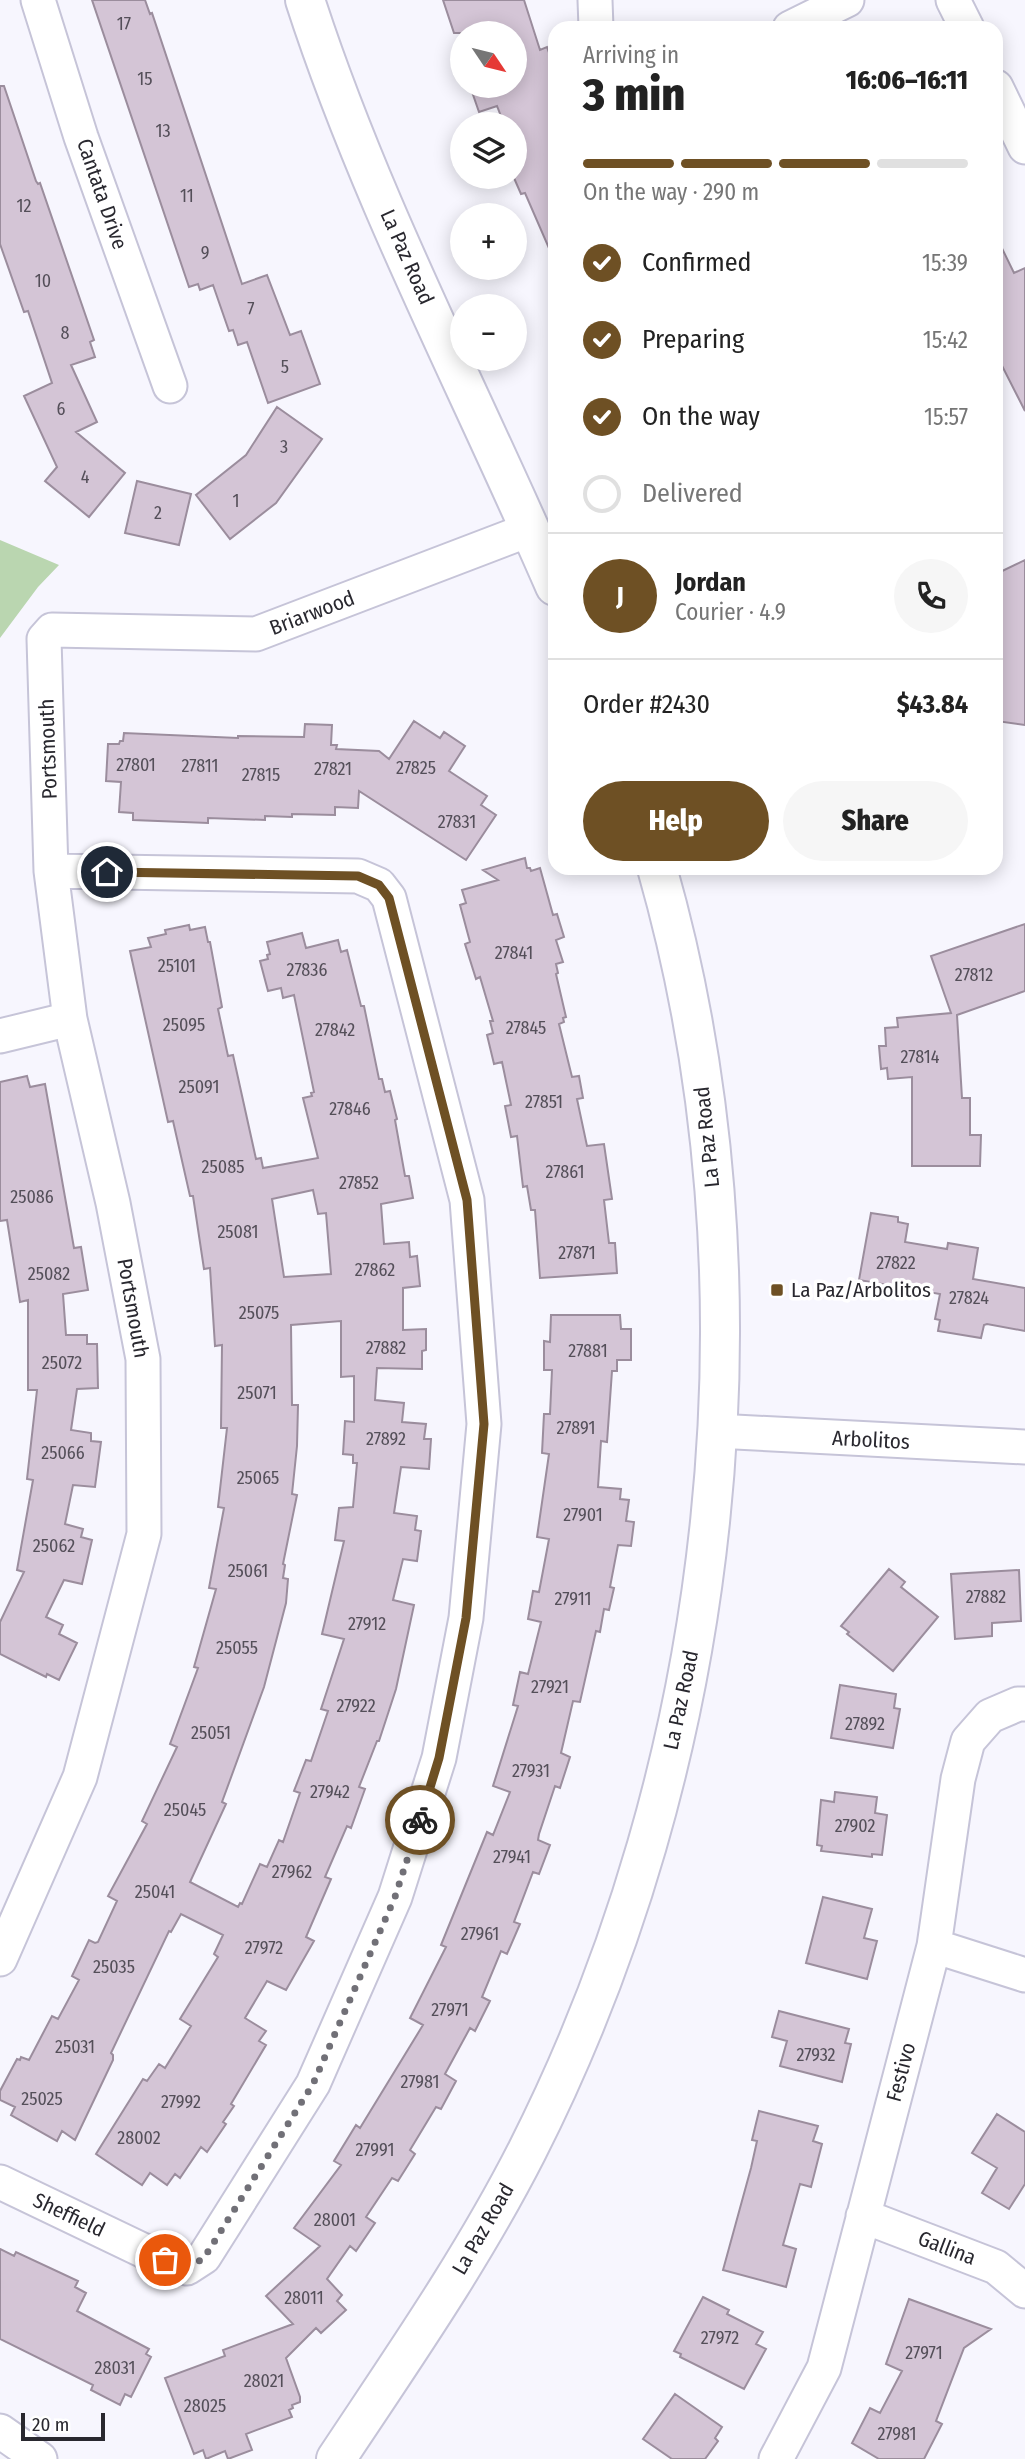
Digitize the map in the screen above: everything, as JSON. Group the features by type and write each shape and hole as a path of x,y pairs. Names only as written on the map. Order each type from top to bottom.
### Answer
{"main road":[{"name":"La Paz Road","path":"305,0 333,83 374,184 548,569"},
{"name":"La Paz Road","path":"336,2459 442,2300 501,2200 558,2085 610,1957 648,1838 692,1650 707,1549 716,1431 719,1296 710,1154 695,1041 659,875"}],"street":[{"name":"Cantata Drive","path":"38,0 81,137 170,386"},
{"path":"595,0 596,21"},
{"path":"804,21 847,0"},
{"path":"954,0 964,21"},
{"path":"1003,101 1025,147"},
{"name":"Briarwood","path":"44,639 52,630 256,634 531,529"},
{"name":"Portsmouth","path":"0,1959 8,1926 80,1777 144,1534 143,1359 113,1203 70,1019 51,871 44,639"},
{"name":"Sheffield","path":"0,2182 165,2260 187,2268 204,2258 313,2084 395,1897 439,1758 466,1618 484,1424 467,1200 389,898 379,885 358,876 51,871"},
{"path":"0,1036 70,1019"},
{"name":"Arbolitos","path":"716,1431 1025,1447"},
{"name":"Festivo","path":"776,2459 824,2368 934,1946 958,1779 968,1741 990,1716 1025,1703"},
{"path":"934,1946 1025,1975"},
{"name":"Gallina","path":"863,2216 996,2267 1025,2291"},
{"path":"0,2431 39,2459"}],"green space":[{"path":"0,540 59,565 38,587 0,638"}],"building":[{"path":"92,0 145,0 150,14 152,13 242,284 267,275 290,335 301,331 320,384 268,403 247,342 238,345 233,330 229,331 213,285 200,290 198,284 189,287"},
{"path":"443,0 524,0 540,50 547,47 548,50 548,246 525,193 521,194 519,189 527,189 527,112 499,112 497,106 479,112 474,98 527,98 527,21 450,21"},
{"path":"0,86 4,86 36,181 40,183 94,340 90,342 95,357 71,365 97,422 76,432 125,473 89,517 45,481 57,467 24,396 52,383 28,311 24,312 0,244"},
{"path":"1003,250 1014,273 1025,268 1025,411 1003,368"},
{"path":"277,407 322,439 276,503 230,539 196,495 246,455"},
{"path":"137,481 191,494 179,545 125,533"},
{"path":"1025,560 1025,725 1003,722 1003,571"},
{"path":"414,721 440,738 444,732 465,746 449,771 487,796 481,805 496,815 466,860 359,791 358,808 335,807 335,815 292,814 292,817 265,816 265,820 208,818 208,823 133,820 133,813 119,812 121,782 106,781 108,744 119,744 123,741 124,733 238,738 304,737 305,724 332,725 331,745 337,745 336,749 379,751 389,759"},
{"path":"525,858 527,868 531,871 540,868 553,915 557,914 564,937 556,940 563,962 556,964 556,974 566,1017 563,1018 564,1022 559,1024 572,1077 579,1076 583,1098 577,1099 587,1146 604,1144 612,1199 604,1200 609,1243 615,1243 617,1273 540,1278 535,1210 531,1210 527,1186 523,1187 517,1136 511,1137 505,1106 511,1105 502,1062 494,1064 487,1035 493,1033 490,1021 493,1021 480,977 476,979 465,944 470,942 460,905 466,903 462,890 498,880 483,870"},
{"path":"1025,924 1025,991 957,1015 962,1098 970,1098 970,1135 981,1135 980,1166 912,1166 912,1077 888,1079 887,1068 881,1069 879,1046 886,1046 885,1028 898,1027 897,1018 951,1013 931,956"},
{"path":"189,925 190,930 205,927 222,1007 218,1009 228,1056 233,1055 256,1159 261,1158 263,1168 318,1158 303,1098 312,1096 311,1093 314,1092 294,995 283,998 281,988 268,991 260,961 268,959 267,955 270,954 267,942 302,933 306,948 338,940 341,952 347,950 361,1006 364,1006 379,1079 382,1079 385,1092 390,1091 405,1176 409,1176 413,1198 381,1204 384,1244 409,1242 410,1257 417,1256 420,1286 403,1288 403,1330 426,1329 422,1369 377,1368 375,1400 404,1403 402,1422 426,1424 424,1439 431,1439 429,1469 401,1467 394,1513 417,1516 415,1530 421,1531 417,1561 403,1559 393,1600 414,1605 396,1689 379,1741 359,1787 365,1789 351,1828 347,1826 325,1877 331,1879 306,1937 314,1941 286,1990 267,1981 245,2018 266,2031 259,2041 266,2045 231,2104 234,2106 223,2122 226,2124 207,2152 201,2147 180,2178 175,2174 167,2185 150,2173 142,2185 96,2154 143,2079 147,2081 159,2064 165,2068 191,2026 180,2019 218,1957 214,1954 223,1935 181,1914 171,1932 169,1931 111,2053 113,2060 75,2140 62,2131 57,2141 11,2115 15,2107 0,2100 0,2091 17,2059 20,2060 21,2057 29,2060 52,2016 58,2019 79,1980 72,1976 89,1940 98,1942 117,1901 108,1896 147,1824 142,1821 177,1747 170,1744 198,1668 194,1667 216,1589 209,1588 224,1508 218,1507 227,1428 221,1428 222,1345 215,1346 210,1268 204,1269 193,1196 190,1196 173,1121 168,1122 130,951 151,947 148,938 166,934 165,930","holes":["313,1190 318,1214 326,1213 331,1274 284,1277 272,1199","341,1321 341,1377 354,1376 354,1422 345,1421 343,1454 353,1455 353,1463 357,1463 353,1507 339,1508 335,1540 344,1541 322,1634 344,1639 321,1709 328,1711 311,1761 306,1760 294,1791 300,1793 283,1842 279,1840 267,1867 260,1864 242,1904 238,1907 190,1882 226,1804 222,1802 264,1687 286,1603 288,1579 283,1578 283,1564 297,1495 292,1494 298,1405 292,1405 291,1325"]},
{"path":"27,1076 30,1087 45,1084 74,1248 81,1247 88,1290 63,1294 66,1335 87,1335 87,1344 97,1344 98,1388 77,1389 71,1430 91,1433 91,1441 101,1442 95,1487 73,1485 65,1524 83,1529 81,1537 92,1540 82,1584 64,1580 46,1617 63,1625 59,1634 77,1643 59,1680 47,1674 46,1677 0,1654 0,1622 24,1572 17,1570 33,1480 27,1479 37,1390 28,1390 28,1300 20,1302 7,1220 0,1221 0,1082"},
{"path":"871,1213 898,1217 898,1222 908,1224 905,1242 947,1249 948,1243 978,1248 973,1279 1025,1288 1025,1331 987,1324 984,1325 981,1338 938,1331 940,1320 935,1319 940,1294 859,1280"},
{"path":"551,1315 620,1315 621,1329 631,1329 631,1360 617,1360 617,1371 612,1371 607,1442 601,1441 598,1487 621,1489 620,1499 629,1500 626,1521 634,1522 631,1546 618,1545 610,1587 614,1588 609,1610 604,1609 600,1632 596,1631 580,1702 573,1701 561,1753 570,1757 560,1788 555,1786 538,1840 550,1845 539,1874 533,1872 514,1922 520,1924 507,1954 501,1951 482,1997 490,2001 475,2031 470,2028 445,2074 456,2081 441,2109 436,2107 410,2150 415,2154 398,2181 392,2178 366,2217 375,2223 356,2251 350,2246 327,2279 342,2295 337,2301 346,2310 321,2333 316,2328 286,2358 300,2397 300,2402 292,2405 293,2408 289,2410 292,2417 246,2434 252,2450 228,2459 225,2451 206,2459 203,2450 194,2454 165,2378 225,2356 223,2350 293,2324 266,2296 320,2246 294,2228 341,2165 334,2161 356,2125 360,2128 423,2025 410,2018 446,1947 441,1945 487,1832 493,1835 510,1792 493,1786 518,1706 513,1705 520,1672 528,1674 541,1622 528,1619 533,1591 539,1592 549,1539 537,1537 549,1454 542,1453 544,1414 550,1414 552,1370 544,1370 544,1341 550,1342"},
{"path":"889,1569 905,1582 901,1587 938,1617 893,1671 847,1634 849,1632 841,1626"},
{"path":"1019,1570 1021,1621 992,1623 992,1636 955,1639 951,1574"},
{"path":"840,1685 896,1694 894,1708 900,1709 893,1748 831,1738"},
{"path":"835,1792 877,1797 875,1813 887,1815 882,1855 872,1854 872,1857 821,1851 822,1846 817,1845 821,1800 834,1802"},
{"path":"823,1897 872,1909 864,1938 877,1941 867,1979 806,1963"},
{"path":"779,2011 849,2029 845,2043 851,2044 842,2082 780,2066 787,2041 772,2037"},
{"path":"759,2111 818,2126 813,2141 822,2144 811,2187 800,2184 783,2245 796,2249 786,2287 723,2270 751,2168 757,2141 752,2140"},
{"path":"997,2114 1025,2132 1025,2184 1009,2209 982,2193 997,2168 972,2153"},
{"path":"0,2249 14,2256 16,2252 78,2281 75,2287 86,2293 77,2311 149,2349 146,2354 151,2357 131,2397 125,2394 120,2405 91,2390 93,2385 0,2339"},
{"path":"703,2297 729,2310 727,2314 763,2332 756,2344 766,2349 744,2389 680,2357 681,2354 674,2351"},
{"path":"909,2299 991,2329 964,2348 936,2421 942,2424 924,2459 879,2459 852,2443 870,2408 880,2413 902,2371 886,2364"},
{"path":"675,2394 722,2427 715,2438 718,2441 705,2459 672,2459 643,2439"}],"way so far":[{"path":"165,2260 187,2268 204,2258 313,2084 395,1897 420,1820"}],"place":[{"name":"La Paz/Arbolitos","path":"777,1290"}],"route":[{"path":"107,872 358,876 379,885 389,898 467,1200 484,1424 466,1618 439,1758 420,1820"}]}
